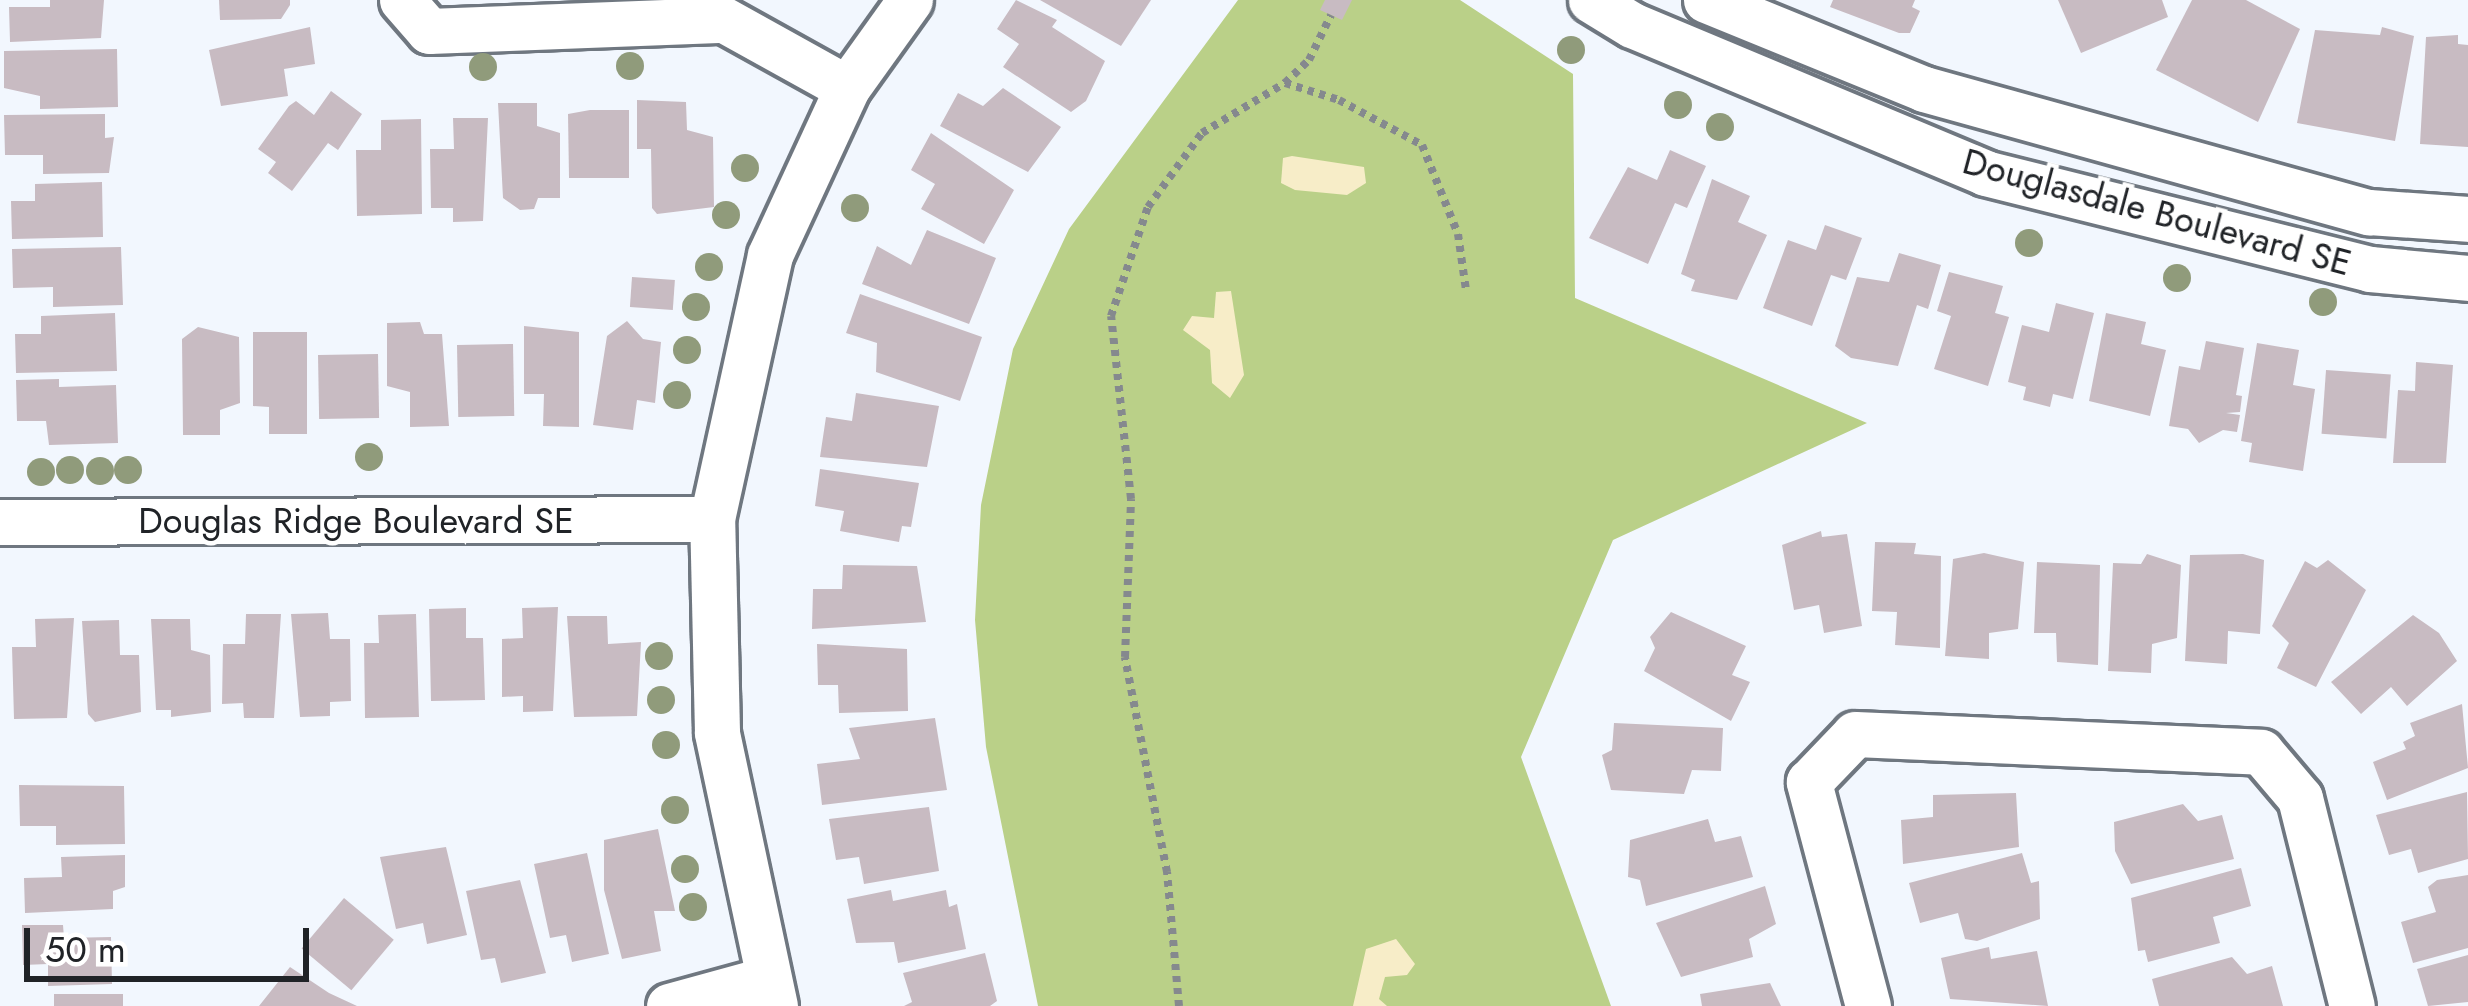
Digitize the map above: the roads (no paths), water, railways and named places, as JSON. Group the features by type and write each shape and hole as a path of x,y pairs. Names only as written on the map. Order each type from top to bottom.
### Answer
{"street":[{"path":"402,0 429,31 704,10 848,88"},
{"path":"669,1006 772,992 717,732 712,520 770,255 848,88 910,0"},
{"name":"Douglasdale Boulevard SE","path":"1591,0 1691,50 1985,172 2370,268 2468,278"},
{"path":"1691,50 1711,1"},
{"name":"Douglasdale Boulevard SE","path":"1711,1 1924,89 2368,212 2468,219"},
{"name":"Douglas Ridge Boulevard SE","path":"0,522 712,520"},
{"path":"1868,1006 1809,782 1855,734 2261,752 2300,798 2352,1006"}]}
